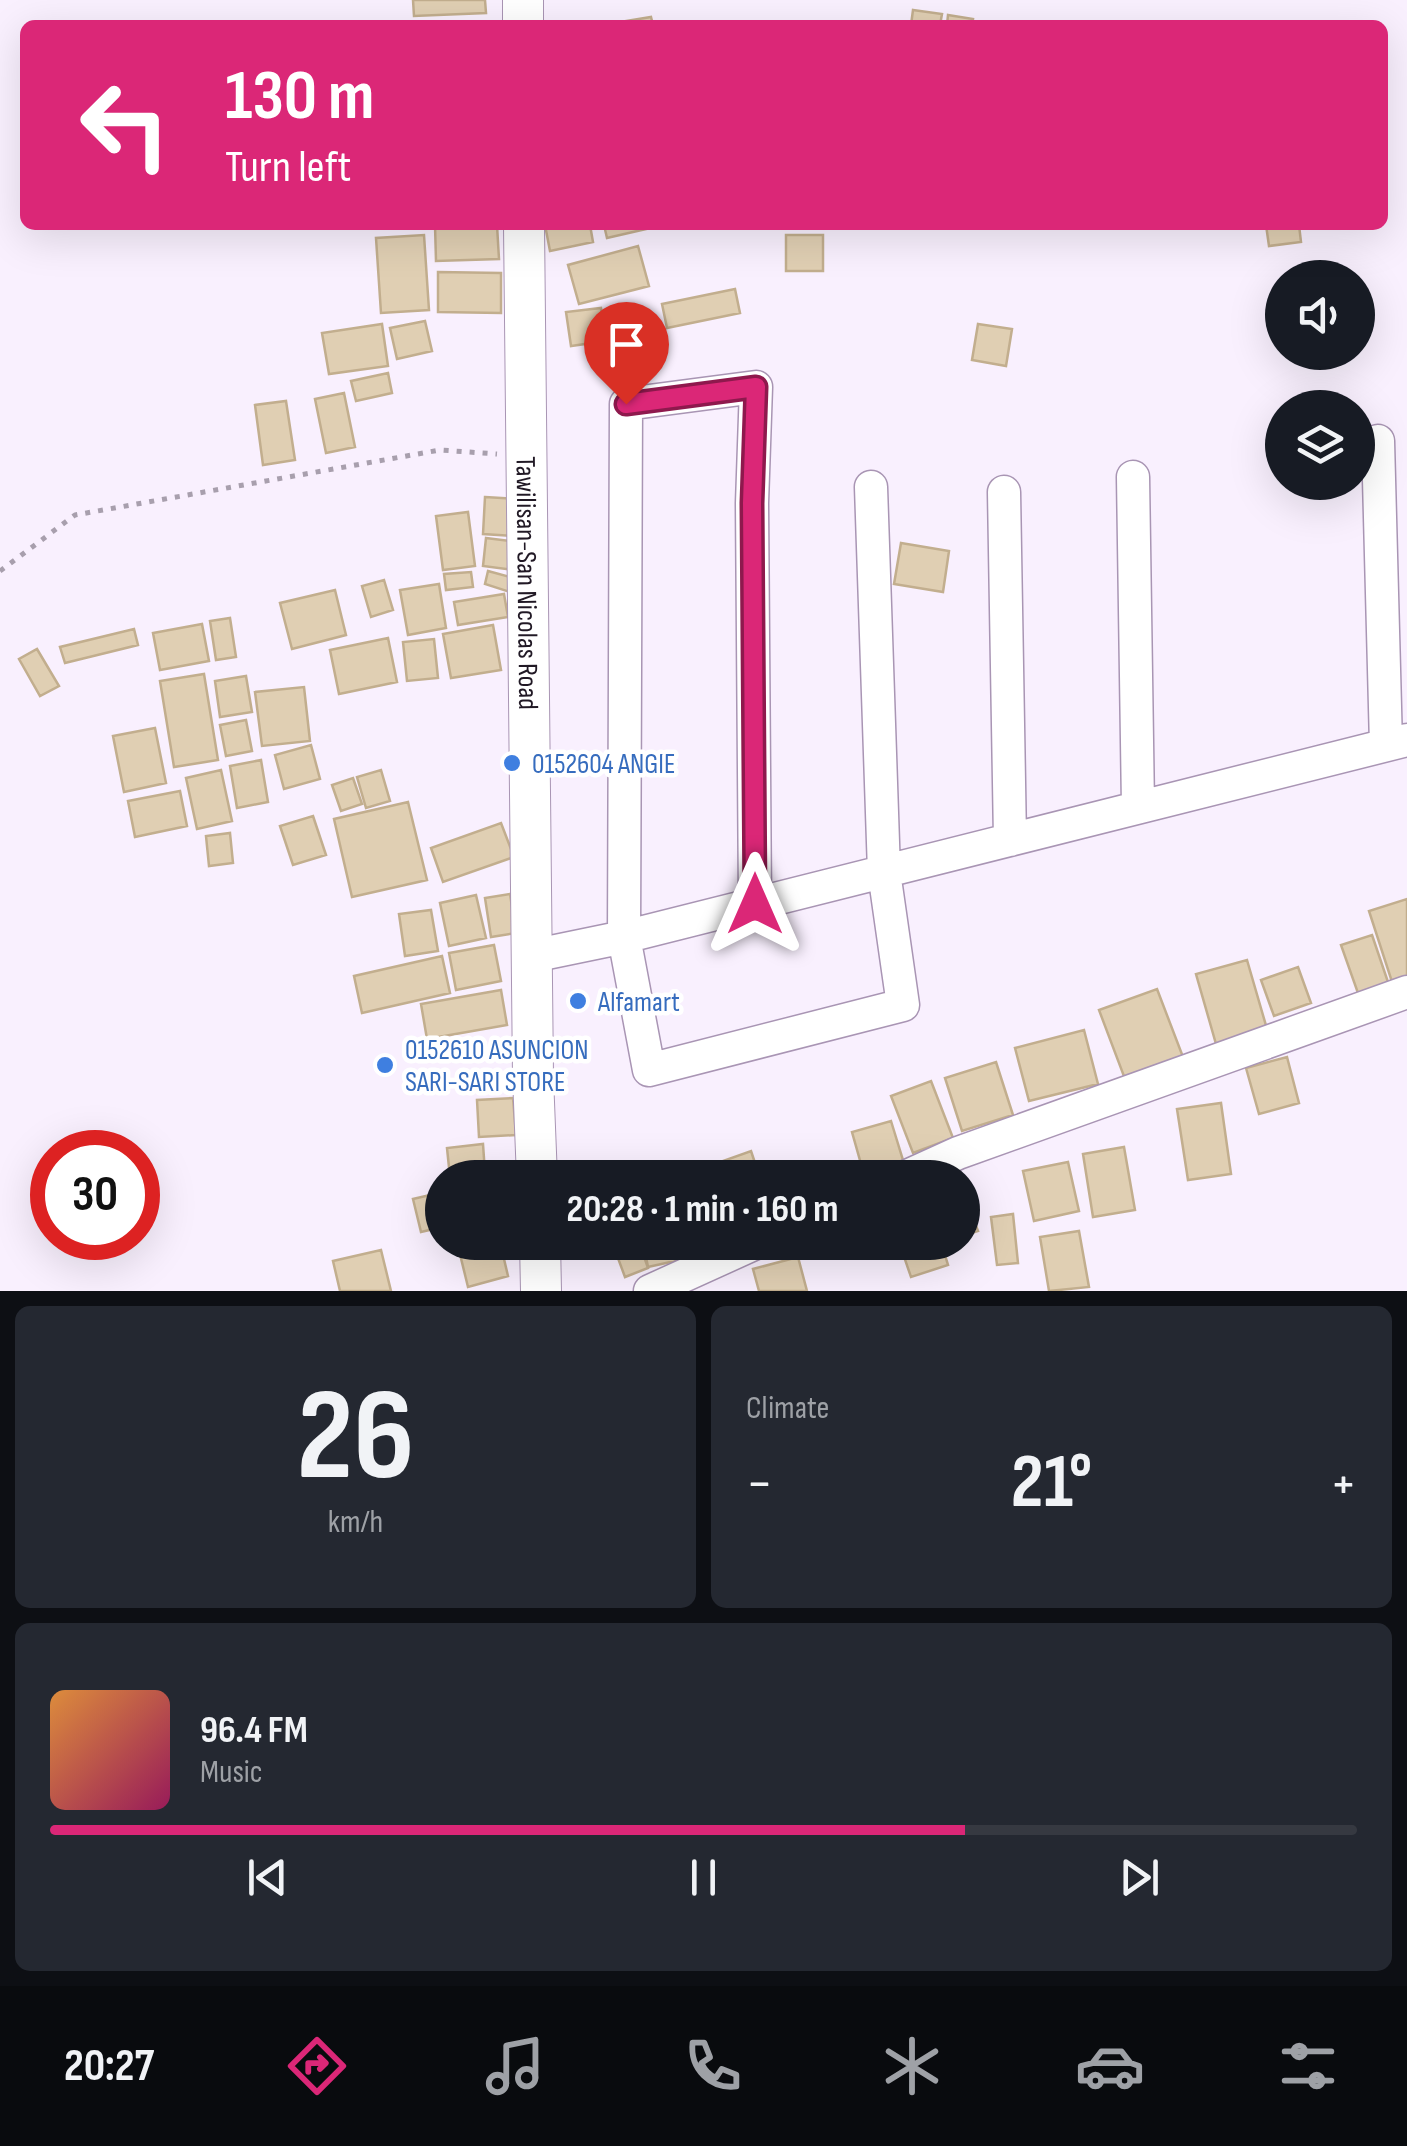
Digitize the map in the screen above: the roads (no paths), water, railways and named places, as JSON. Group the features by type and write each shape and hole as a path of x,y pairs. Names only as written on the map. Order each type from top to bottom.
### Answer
{"main road":[{"name":"Tawilisan-San Nicolas Road","path":"524,230 538,1160"},
{"path":"540,1260 541,1291"}],"street":[{"path":"755,904 752,503 756,387 626,404 624,937 649,1070 904,1005 884,872 871,487"},
{"path":"532,956 624,937 1397,742 1378,441"},
{"path":"1133,477 1138,808"},
{"path":"1004,492 1010,840"},
{"path":"943,1160 1407,992"},
{"path":"650,1291 718,1260"}],"place":[{"name":"0152604 ANGIE","path":"512,763"},
{"name":"Alfamart","path":"578,1001"},
{"name":"0152610 ASUNCION SARI-SARI STORE","path":"385,1065"}]}
